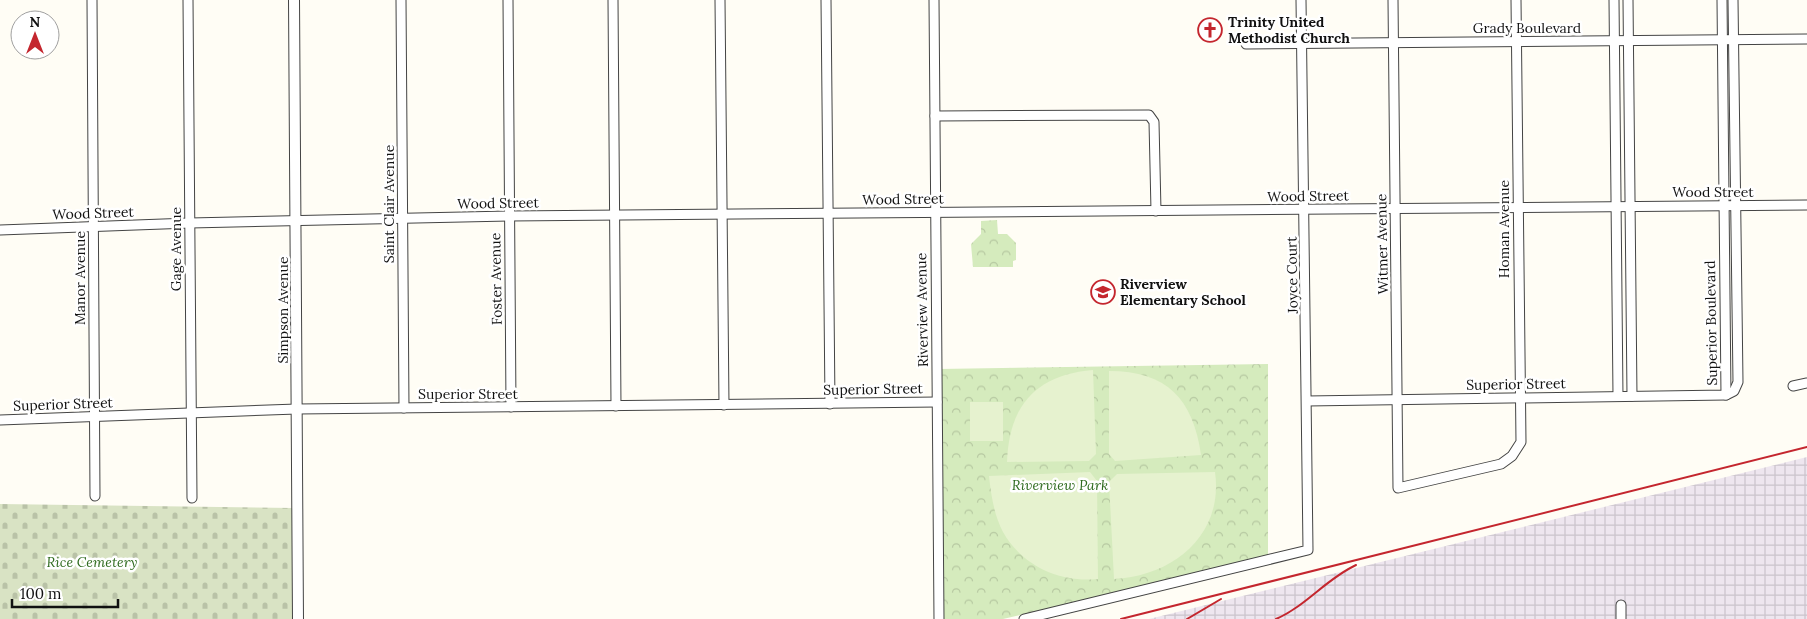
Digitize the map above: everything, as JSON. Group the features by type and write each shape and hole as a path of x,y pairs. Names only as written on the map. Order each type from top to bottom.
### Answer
{"street":[{"name":"Manor Avenue","path":"92,0 95,496"},
{"name":"Gage Avenue","path":"188,0 192,498"},
{"name":"Simpson Avenue","path":"294,0 298,619"},
{"name":"Saint Clair Avenue","path":"401,0 404,408"},
{"name":"Foster Avenue","path":"508,0 511,407"},
{"path":"613,0 616,406"},
{"path":"720,0 724,405"},
{"path":"826,0 830,404"},
{"name":"Riverview Avenue","path":"934,0 934,212 939,619"},
{"name":"Joyce Court","path":"1024,619 1308,550 1301,0"},
{"name":"Witmer Avenue","path":"1393,0 1398,488"},
{"name":"Homan Avenue","path":"1398,488 1501,464 1512,456 1520,442 1516,0"},
{"path":"1614,0 1618,396"},
{"path":"1628,0 1632,396"},
{"name":"Superior Boulevard","path":"1722,0 1726,395 1734,391 1738,382 1734,0"},
{"name":"Grady Boulevard","path":"1246,44 1807,39"},
{"path":"935,116 1149,115 1154,122 1156,211"},
{"name":"Wood Street","path":"0,230 296,220 509,216 1807,205"},
{"path":"1793,386 1807,383"},
{"name":"Superior Street","path":"1307,401 1726,395"},
{"name":"Superior Street","path":"0,420 297,409 937,402"},
{"path":"1621,605 1621,619"}],"shaded area":[{"path":"1807,457 1807,619 1149,619"}],"green space":[{"path":"997,220 998,234 1007,234 1016,243 1016,260 1013,261 1013,267 973,267 971,244 981,234 981,221"},
{"name":"Riverview Park","path":"1268,364 1268,556 1003,619 943,619 939,369"},
{"path":"1093,370 1096,454 1089,461 1007,462 1013,424 1029,396 1041,386 1056,378"},
{"path":"1109,371 1129,372 1147,376 1174,392 1184,404 1191,418 1201,455 1115,461 1109,454"},
{"path":"970,402 1003,402 1003,441 970,441"},
{"path":"1090,472 1097,481 1098,579 1070,578 1043,570 1021,554 1003,532 993,505 989,476"},
{"path":"1215,472 1216,495 1211,515 1203,533 1190,548 1156,570 1136,576 1114,579 1109,482 1117,474"},
{"name":"Rice Cemetery","path":"0,504 293,508 293,619 0,619"}],"railway":[{"path":"1121,619 1807,447"},
{"path":"1276,619 1287,614 1335,578 1356,565"},
{"path":"1187,619 1221,599"}],"place":[{"name":"Trinity United Methodist Church","path":"1210,30"},
{"name":"Riverview Elementary School","path":"1103,292"}]}
